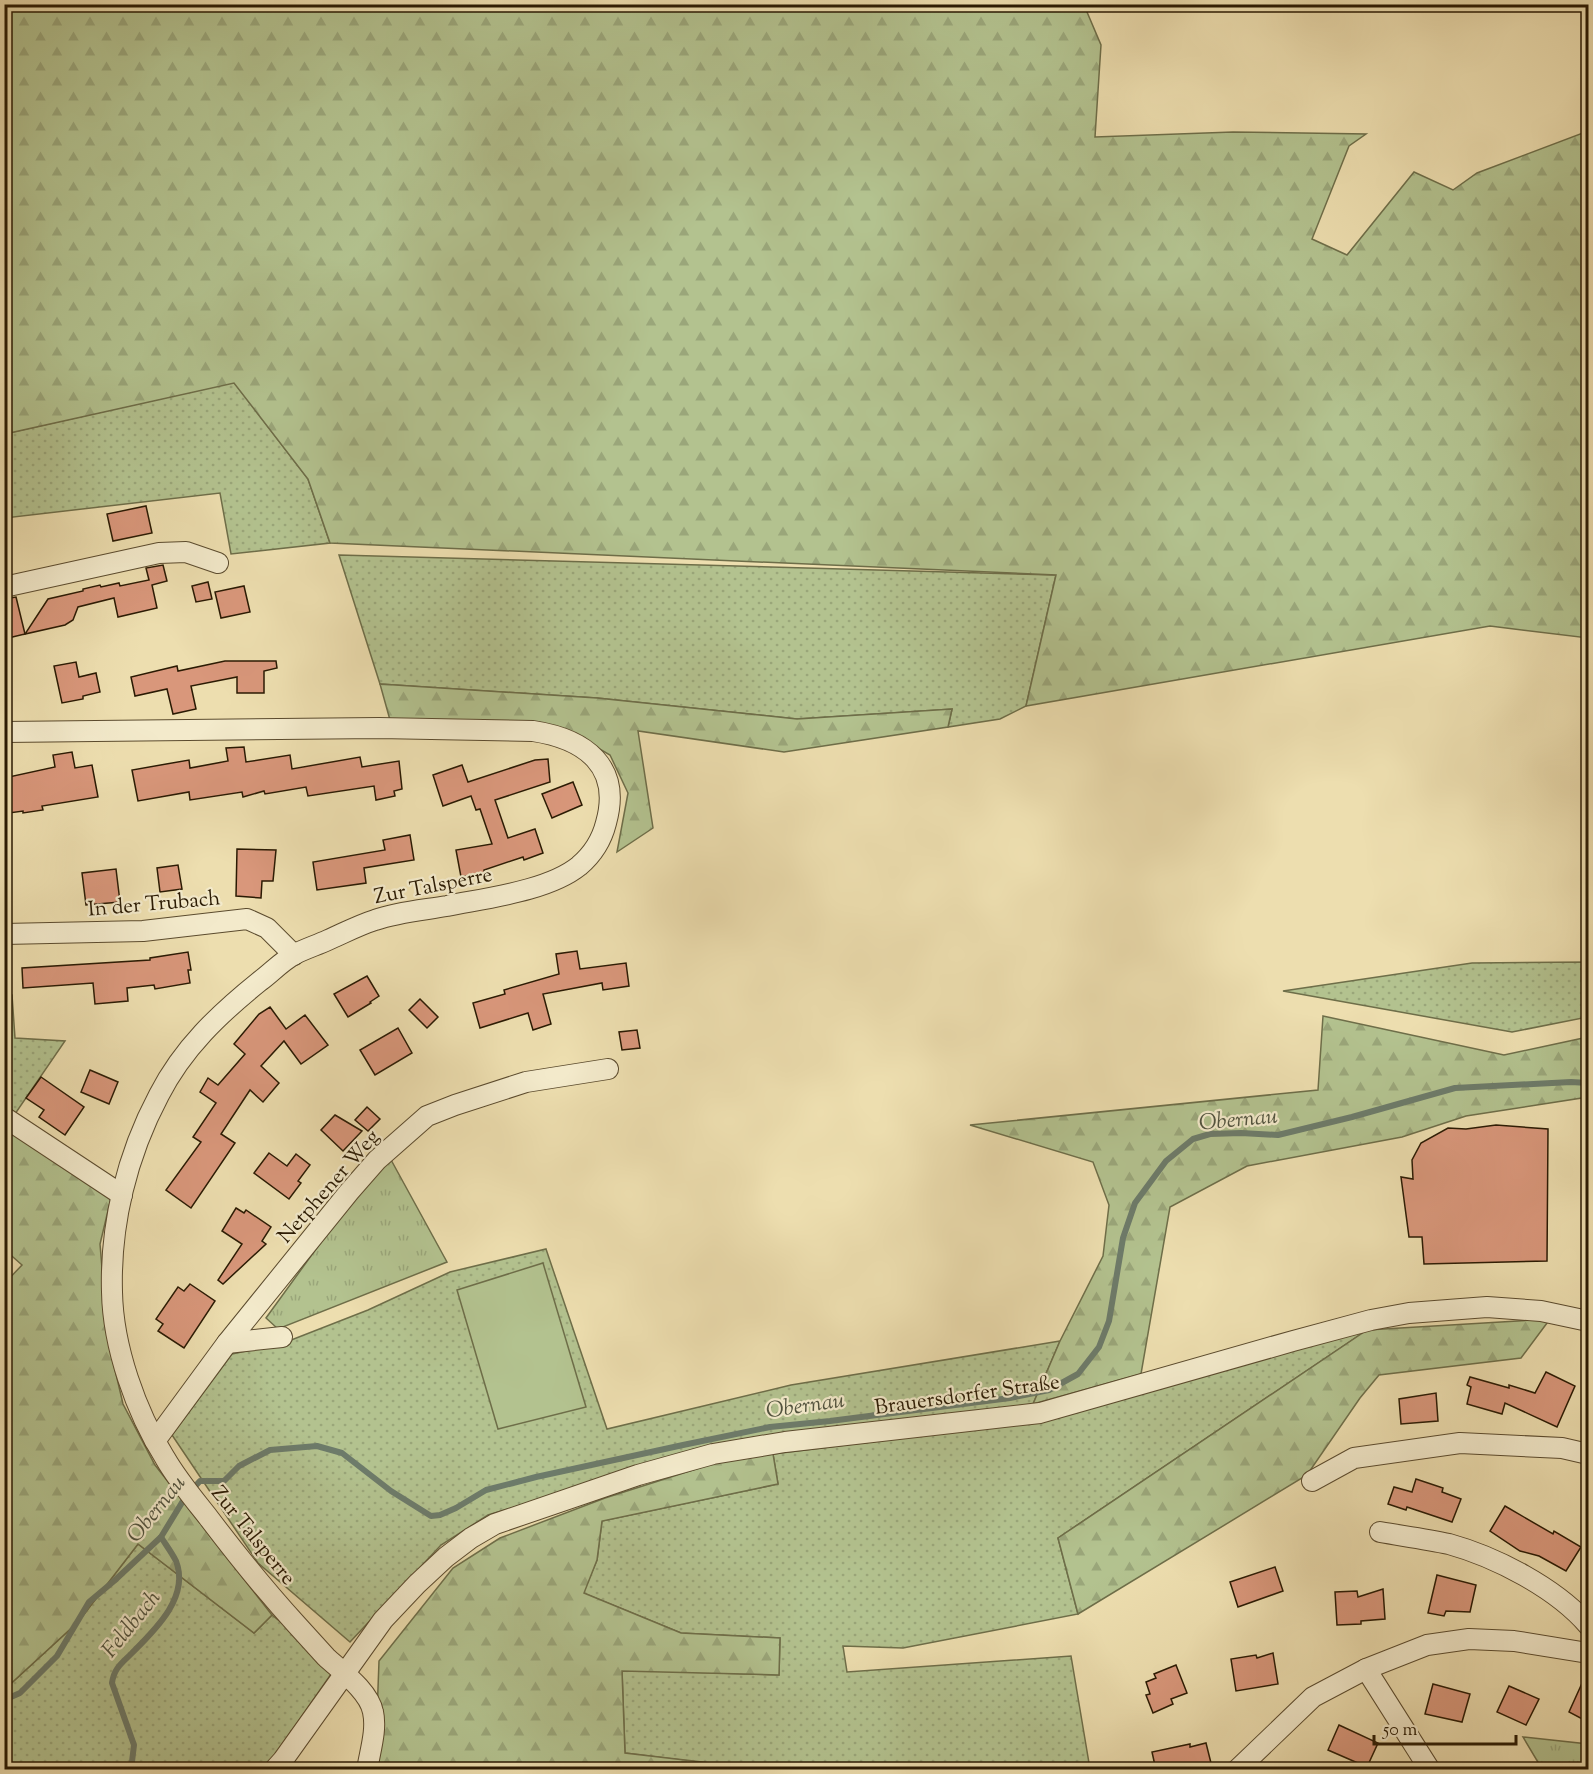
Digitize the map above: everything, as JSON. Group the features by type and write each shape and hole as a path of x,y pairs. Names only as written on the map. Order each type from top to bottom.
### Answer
{"street":[{"path":"4,587 159,553 186,552 218,563"},
{"name":"Zur Talsperre","path":"4,732 379,728 533,731 553,734 580,746 603,768 611,796 609,815 603,834 590,855 578,867 554,880 508,894 378,918 294,955 231,1005 191,1044 160,1091 132,1157 122,1195 114,1244 112,1293 116,1332 140,1410 155,1441 180,1480 244,1563 278,1604 369,1700 373,1712 373,1731 367,1770"},
{"name":"In der Trubach","path":"4,934 143,931 247,919 267,928 294,955"},
{"name":"Netphener Weg","path":"155,1441 227,1343 312,1236 377,1160 427,1116 526,1082 608,1069"},
{"path":"4,1117 122,1195"},
{"name":"Brauersdorfer Straße","path":"274,1770 383,1620 446,1557 495,1524 638,1475 713,1454 785,1442 1040,1413 1293,1341 1371,1320 1409,1313 1487,1307 1541,1311 1588,1321"},
{"path":"227,1343 282,1337"},
{"path":"1312,1480 1354,1458 1460,1443 1562,1448 1588,1454"},
{"path":"1380,1532 1448,1544 1488,1558 1524,1575 1580,1615 1588,1625"},
{"path":"1237,1770 1313,1697 1366,1669 1427,1645 1469,1639 1514,1641 1588,1653"},
{"path":"1366,1669 1430,1770"}],"green space":[{"path":"4,5 1084,5 1101,45 1095,137 1233,132 1366,134 1349,146 1312,239 1347,255 1414,172 1453,190 1477,173 1588,131 1588,638 1490,626 1026,706 1056,575 330,543 308,479 234,383 5,434"},
{"path":"234,382 308,479 330,543 231,554 220,493 5,518 4,434"},
{"path":"339,555 1056,575 1026,706 1000,719 948,727 952,709 797,719 597,698 380,684"},
{"path":"380,684 597,698 797,719 952,709 948,727 784,752 638,731 653,828 617,852 628,793 610,755 581,738 539,722 390,720"},
{"path":"1588,962 1588,1017 1512,1032 1283,991 1472,963"},
{"path":"4,995 12,995 15,1038 65,1041 15,1114 5,1107"},
{"path":"1323,1016 1504,1055 1588,1037 1588,1097 1466,1116 1402,1137 1247,1166 1170,1207 1141,1374 1033,1404 1060,1341 1103,1256 1109,1205 1093,1162 970,1125 1318,1090"},
{"path":"5,1125 112,1194 100,1244 108,1340 123,1404 155,1465 272,1615 254,1633 138,1544 78,1622 5,1689 4,1284 22,1265 5,1250"},
{"path":"390,1158 447,1262 278,1329 266,1318 332,1227"},
{"path":"546,1249 607,1429 791,1385 1060,1341 1033,1404 728,1442 488,1515 441,1545 350,1642 258,1563 172,1435 232,1354 281,1344 368,1310 450,1272"},
{"path":"543,1263 586,1407 498,1429 457,1290"},
{"path":"1550,1319 1521,1358 1379,1375 1360,1398 1307,1475 1078,1614 1058,1538 1367,1330"},
{"path":"1367,1330 1058,1538 1078,1614 903,1648 843,1646 847,1672 1071,1656 1090,1769 762,1770 625,1753 622,1670 779,1675 780,1638 681,1633 583,1593 597,1560 602,1521 778,1484 773,1454 1040,1421"},
{"path":"773,1454 778,1484 602,1521 597,1560 584,1593 681,1633 780,1638 779,1675 622,1671 625,1753 762,1769 375,1770 379,1661 453,1568 500,1538 605,1498 718,1462"},
{"path":"138,1544 254,1633 272,1615 336,1667 275,1755 260,1769 5,1770 5,1689 78,1622"},
{"path":"1523,1737 1588,1744 1588,1769 1542,1769"}],"building":[{"path":"146,506 152,533 113,541 107,514"},
{"path":"163,565 167,581 152,585 157,608 118,617 114,598 78,607 73,620 65,625 25,634 48,599 100,585 101,587 119,583 120,586 149,580 146,568"},
{"path":"208,582 212,599 196,602 192,586"},
{"path":"244,586 250,612 221,618 215,592"},
{"path":"16,597 25,634 4,639 4,599"},
{"path":"225,661 276,661 277,668 264,671 264,693 237,693 237,677 191,686 196,709 173,714 167,689 135,696 131,677 177,666 178,671"},
{"path":"76,662 79,677 96,673 100,692 83,696 83,699 62,703 54,666"},
{"path":"244,747 246,762 290,755 292,769 360,757 362,767 399,761 402,789 394,791 395,796 376,800 374,786 308,796 306,787 265,794 264,791 243,797 242,792 190,800 189,792 138,801 132,770 189,760 190,768 228,761 226,748"},
{"path":"72,752 75,768 92,765 98,797 42,806 43,810 9,813 4,791 4,778 55,767 53,755"},
{"path":"548,759 550,782 495,800 508,838 535,829 543,853 484,870 484,873 461,877 456,850 492,844 480,809 476,810 471,796 443,806 433,775 462,765 468,782 535,760"},
{"path":"573,782 582,805 552,818 542,794"},
{"path":"410,835 414,860 364,868 366,883 317,890 313,862 385,850 383,840"},
{"path":"237,849 276,850 273,881 262,881 261,898 236,896"},
{"path":"178,865 182,889 160,892 157,868"},
{"path":"116,869 120,902 86,905 82,873"},
{"path":"577,951 580,969 626,963 629,986 603,990 602,983 543,994 551,1024 533,1030 528,1013 480,1028 473,1003 505,994 504,990 559,974 556,954"},
{"path":"188,952 191,970 188,970 190,983 155,989 154,985 127,988 128,1001 95,1004 93,983 23,988 22,968 150,960 150,958"},
{"path":"367,976 379,996 348,1017 334,994"},
{"path":"420,999 438,1017 427,1028 409,1010"},
{"path":"270,1007 286,1029 305,1015 328,1045 301,1064 284,1041 261,1066 279,1083 263,1102 250,1090 221,1134 235,1143 191,1208 166,1190 201,1142 193,1137 216,1103 200,1092 208,1078 218,1085 245,1054 234,1044 259,1014"},
{"path":"398,1028 412,1053 375,1075 360,1050"},
{"path":"637,1030 640,1048 622,1050 619,1032"},
{"path":"90,1070 118,1082 109,1104 81,1092"},
{"path":"41,1077 84,1107 65,1135 39,1117 44,1110 26,1098"},
{"path":"367,1107 380,1119 368,1131 355,1120"},
{"path":"335,1115 362,1131 343,1151 321,1130"},
{"path":"1496,1125 1548,1129 1547,1261 1424,1264 1422,1237 1409,1237 1401,1177 1413,1179 1412,1160 1421,1143 1448,1128 1466,1129"},
{"path":"269,1153 287,1166 296,1154 310,1165 298,1181 301,1183 289,1199 254,1173"},
{"path":"236,1208 244,1213 246,1210 271,1227 262,1241 266,1244 223,1284 218,1280 242,1244 222,1231"},
{"path":"190,1284 215,1301 184,1348 158,1331 163,1324 156,1319 178,1287 184,1291"},
{"path":"1546,1372 1575,1386 1557,1427 1505,1403 1502,1414 1467,1404 1471,1387 1467,1385 1470,1377 1535,1393"},
{"path":"1436,1393 1438,1421 1401,1424 1399,1399"},
{"path":"1416,1479 1443,1488 1442,1492 1461,1499 1452,1522 1407,1507 1406,1510 1388,1504 1394,1487 1412,1492"},
{"path":"1505,1506 1553,1534 1554,1531 1581,1547 1566,1571 1539,1556 1520,1551 1490,1531"},
{"path":"1275,1567 1283,1591 1238,1607 1230,1582"},
{"path":"1437,1575 1476,1585 1470,1612 1446,1611 1444,1616 1428,1613"},
{"path":"1383,1589 1385,1619 1361,1621 1361,1624 1337,1625 1335,1592 1357,1591 1358,1597"},
{"path":"1273,1653 1278,1684 1236,1691 1231,1659 1256,1655 1257,1658"},
{"path":"1176,1665 1187,1693 1171,1699 1173,1704 1153,1713 1146,1695 1150,1694 1146,1682 1156,1678 1154,1674"},
{"path":"1588,1670 1588,1722 1569,1712"},
{"path":"1433,1684 1470,1694 1462,1722 1425,1714"},
{"path":"1509,1686 1539,1699 1526,1725 1497,1712"},
{"path":"1339,1725 1378,1743 1367,1767 1328,1750"},
{"path":"1206,1743 1212,1767 1200,1770 1156,1770 1152,1752"}],"waterway":[{"name":"Obernau","path":"4,1700 20,1693 57,1656 89,1602 161,1537 186,1496 200,1481 224,1481 239,1466 270,1450 317,1446 342,1453 391,1491 431,1516 456,1508 486,1490 536,1477 770,1427 1010,1398 1049,1390 1078,1374 1099,1347 1109,1321 1123,1238 1135,1203 1166,1161 1193,1139 1210,1134 1278,1135 1455,1088 1588,1083"},
{"name":"Feldbach","path":"131,1770 134,1745 112,1683 119,1666 151,1634 174,1600 179,1574 176,1561 161,1537"}]}
